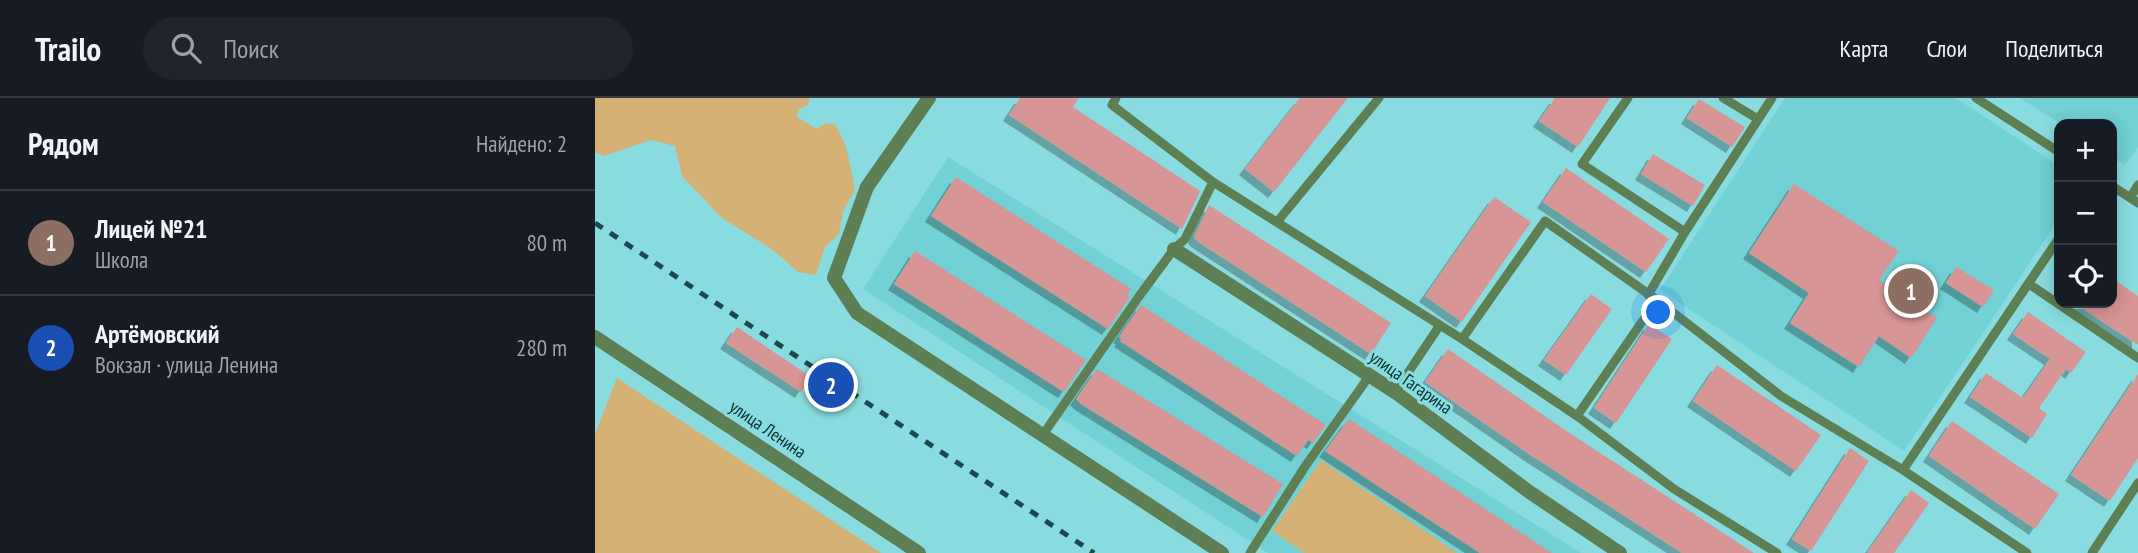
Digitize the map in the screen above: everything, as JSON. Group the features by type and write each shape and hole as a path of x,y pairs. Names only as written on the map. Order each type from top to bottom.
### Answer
{"street":[{"path":"929,98 867,187 834,278 857,313 1222,553"},
{"name":"улица Гагарина","path":"1174,249 1395,392 1528,491 1621,553"},
{"name":"улица Ленина","path":"595,337 919,553"}],"lane":[{"path":"1116,98 1112,105 1213,183 1462,339 1577,416 1674,489 1777,553"},
{"path":"1277,222 1379,98"},
{"path":"1628,98 1582,164 1685,232"},
{"path":"1723,98 1758,119"},
{"path":"1577,416 1652,298 1685,232 1772,98"},
{"path":"1976,98 2054,149"},
{"path":"1042,436 1174,249 1185,239 1213,183"},
{"path":"2117,189 2134,200 2138,185"},
{"path":"1462,339 1545,221 1781,396 1903,470 2027,553"},
{"path":"1903,470 2054,245"},
{"path":"2029,284 2138,358"},
{"path":"1395,392 1440,325"},
{"path":"1250,553 1306,465 1370,375"},
{"path":"2092,553 2138,483"}],"shaded area":[{"path":"595,98 810,98 808,105 799,109 797,117 817,129 826,123 834,124 846,147 855,190 843,211 839,234 825,247 816,275 798,272 773,250 722,218 682,176 675,146 651,140 604,156 595,152"},
{"path":"1785,98 1956,98 2054,163 2054,226 1904,451 1660,290"},
{"path":"2020,98 2138,98 2138,147 2125,165 2117,160 2117,119 2054,120"},
{"path":"948,157 1581,553 1268,553 863,289"},
{"path":"617,378 881,553 595,553 595,434"},
{"path":"1321,460 1457,553 1304,553 1272,531"}],"building":[{"path":"1020,98 1079,98 1073,107 1200,191 1182,229 1009,115"},
{"path":"1300,98 1348,98 1274,192 1245,169"},
{"path":"1555,98 1610,98 1578,147 1539,121"},
{"path":"1699,99 1745,127 1732,147 1687,118"},
{"path":"1653,154 1705,185 1693,206 1641,174"},
{"path":"1566,168 1669,239 1646,272 1543,202"},
{"path":"956,177 1131,289 1127,295 1130,297 1108,329 931,216"},
{"path":"1794,184 1899,251 1879,280 1937,318 1911,358 1879,336 1859,367 1790,323 1809,293 1749,253"},
{"path":"1494,197 1531,222 1462,322 1425,296"},
{"path":"1209,205 1391,323 1371,354 1197,241 1194,237"},
{"path":"915,251 1086,360 1064,392 894,284"},
{"path":"1956,267 1994,290 1983,307 1946,283"},
{"path":"2117,281 2138,296 2138,345 2082,308 2117,308"},
{"path":"1591,294 1612,309 1566,375 1544,360"},
{"path":"1141,305 1326,425 1313,443 1308,440 1297,456 1120,341 1122,339 1119,337"},
{"path":"2028,312 2086,352 2071,373 2066,369 2039,408 2047,414 2032,438 1970,397 1986,373 2023,398 2050,359 2013,334"},
{"path":"1649,324 1672,339 1616,423 1594,408"},
{"path":"737,327 811,377 801,392 726,343"},
{"path":"1448,349 1565,430 1754,553 1682,553 1529,454 1425,382"},
{"path":"1717,365 1821,435 1796,471 1693,401"},
{"path":"1097,369 1283,484 1263,517 1081,404 1076,399"},
{"path":"2138,374 2138,458 2110,501 2071,475"},
{"path":"1349,419 1552,553 1480,553 1325,451"},
{"path":"1952,421 2059,494 2035,529 1929,456"},
{"path":"1850,448 1869,461 1811,551 1792,539"},
{"path":"1911,490 1929,503 1894,553 1867,553"}],"railway":[{"path":"595,223 1094,553"}],"place":[{"name":"Лицей №21","path":"1911,291"},
{"name":"Артёмовский","path":"831,385"}]}
